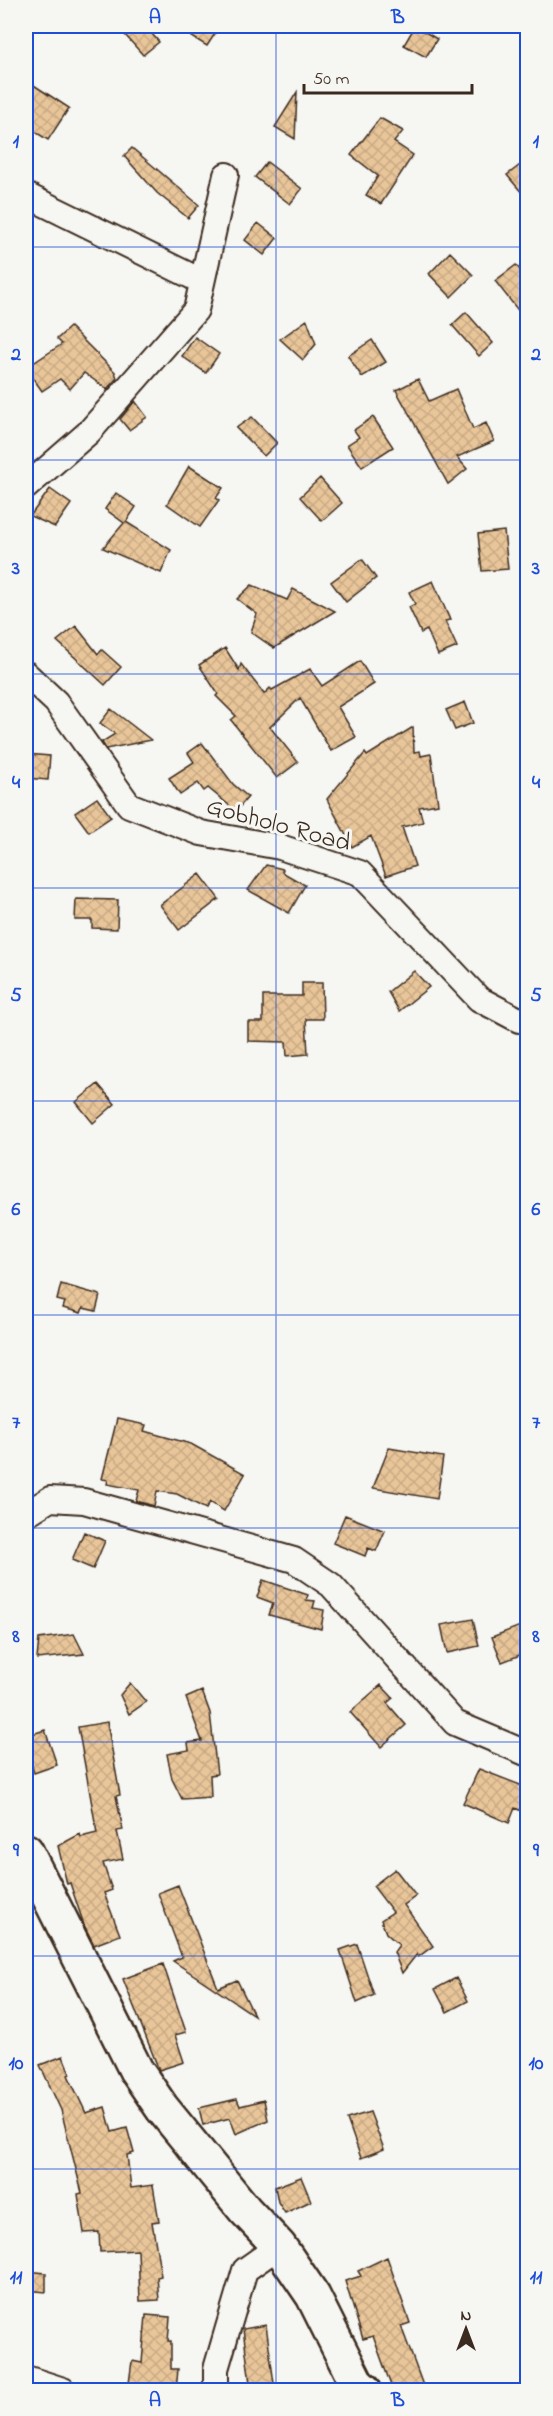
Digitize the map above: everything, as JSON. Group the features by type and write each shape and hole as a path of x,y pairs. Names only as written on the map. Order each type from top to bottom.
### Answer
{"street":[{"path":"26,487 89,432 196,310 226,176"},
{"path":"26,195 201,280"},
{"name":"Gobholo Road","path":"26,674 56,702 129,805 201,833 280,847 360,873 479,999 525,1026"},
{"path":"26,1514 50,1499 84,1501 294,1560 331,1585 455,1723 528,1754"},
{"path":"26,1851 136,2070 168,2116 245,2210 279,2246 313,2296 357,2384 364,2391"},
{"path":"216,2391 216,2368 245,2270 279,2246"},
{"path":"26,2378 63,2391"}],"building":[{"path":"117,26 145,26 159,42 143,55"},
{"path":"174,26 220,26 207,46"},
{"path":"415,26 437,39 426,57 404,45"},
{"path":"26,80 69,108 48,140 26,126"},
{"path":"297,92 295,139 275,127"},
{"path":"380,118 403,131 394,142 413,155 381,204 366,195 378,176 351,155"},
{"path":"132,148 199,205 188,218 157,193 124,156"},
{"path":"528,159 528,200 507,175"},
{"path":"267,162 302,189 290,204 255,177"},
{"path":"258,223 277,238 264,255 245,240"},
{"path":"450,252 473,275 451,297 429,274"},
{"path":"516,265 528,280 528,323 495,281"},
{"path":"466,312 493,343 479,356 452,325"},
{"path":"307,320 316,344 303,360 280,339"},
{"path":"70,327 115,372 117,378 107,389 84,373 70,389 60,379 42,391 26,368 62,344 57,339"},
{"path":"195,337 219,354 206,373 182,356"},
{"path":"372,340 386,362 362,377 348,356"},
{"path":"418,379 429,401 456,389 473,429 486,423 494,441 457,457 467,469 448,484 396,390"},
{"path":"135,401 147,417 129,430 120,419"},
{"path":"252,417 277,443 264,456 236,428"},
{"path":"373,417 393,447 362,467 347,445 359,437 354,430"},
{"path":"189,466 223,488 216,498 219,500 200,527 167,504"},
{"path":"320,478 342,503 322,521 300,497"},
{"path":"50,489 71,504 55,527 30,516"},
{"path":"116,493 136,507 126,522 171,550 161,573 103,548 124,523 105,509"},
{"path":"504,531 508,569 482,571 478,534"},
{"path":"362,559 376,578 346,602 331,582"},
{"path":"433,581 450,620 445,621 457,647 438,655 427,630 421,633 409,607 415,604 409,592"},
{"path":"252,585 287,600 293,589 335,611 274,648 251,632 257,614 237,599"},
{"path":"76,626 98,654 102,650 121,667 105,685 57,641"},
{"path":"225,648 239,670 241,664 264,694 270,688 272,690 310,669 322,686 360,661 374,684 338,707 356,737 331,751 300,698 270,727 298,762 277,778 231,720 236,716 216,696 218,694 199,665"},
{"path":"465,702 473,723 455,730 446,710"},
{"path":"111,709 151,740 106,749 102,742 115,734 100,723"},
{"path":"413,727 414,752 420,751 421,756 431,754 438,804 419,807 423,822 402,827 415,866 386,876 371,836 352,847 327,799 365,753 367,756"},
{"path":"202,743 233,784 248,797 236,811 208,788 204,791 198,783 180,795 169,778 194,762 188,753"},
{"path":"26,754 50,756 48,780 26,778"},
{"path":"97,798 111,817 89,832 75,813"},
{"path":"266,865 283,869 282,872 305,885 289,913 248,890"},
{"path":"200,874 219,899 179,930 160,905"},
{"path":"76,899 118,900 117,929 92,928 92,920 75,920"},
{"path":"414,971 429,987 399,1011 388,992"},
{"path":"302,983 322,983 323,1019 306,1019 308,1054 287,1056 286,1042 248,1041 248,1022 263,1022 263,996 302,996"},
{"path":"98,1084 115,1104 93,1123 76,1102"},
{"path":"61,1284 100,1295 96,1311 83,1308 81,1313 63,1308 65,1302 57,1300"},
{"path":"117,1419 146,1425 144,1431 191,1444 245,1474 224,1511 210,1502 206,1509 177,1494 157,1491 154,1506 136,1501 139,1490 107,1484 108,1480 102,1479"},
{"path":"389,1448 443,1457 437,1499 373,1488"},
{"path":"345,1515 385,1531 376,1551 368,1548 365,1556 333,1543"},
{"path":"84,1532 105,1541 93,1569 72,1560"},
{"path":"263,1580 308,1595 306,1600 315,1601 313,1608 324,1610 321,1629 269,1615 273,1603 257,1597"},
{"path":"473,1619 479,1646 447,1653 441,1625"},
{"path":"528,1623 528,1652 502,1662 492,1637"},
{"path":"74,1634 84,1654 37,1659 39,1639"},
{"path":"130,1683 146,1702 129,1714 120,1695"},
{"path":"381,1685 393,1698 387,1703 406,1725 381,1747 350,1712"},
{"path":"202,1691 210,1713 217,1774 210,1775 211,1797 182,1799 172,1779 167,1754 189,1750 188,1743 202,1741 186,1698"},
{"path":"107,1722 120,1795 116,1796 123,1830 117,1831 123,1859 103,1863 112,1890 104,1893 120,1935 94,1945 84,1925 70,1883 67,1884 58,1846 80,1834 81,1837 97,1833 78,1727"},
{"path":"45,1730 57,1765 34,1773 26,1747 26,1736"},
{"path":"479,1769 528,1788 528,1814 515,1808 509,1823 463,1803"},
{"path":"395,1869 416,1896 404,1905 433,1946 418,1957 417,1954 402,1973 394,1952 399,1945 386,1933 381,1920 393,1912 373,1886"},
{"path":"178,1885 218,1988 237,1980 254,2015 173,1961 182,1957 158,1893"},
{"path":"357,1944 374,1995 357,2003 340,1950"},
{"path":"163,1964 186,2032 175,2035 184,2062 159,2070 123,1979"},
{"path":"456,1978 468,2001 447,2012 435,1989"},
{"path":"63,2056 70,2074 68,2075 86,2113 105,2107 112,2132 127,2128 134,2153 127,2155 131,2188 153,2185 159,2221 152,2222 161,2276 157,2277 159,2300 140,2301 138,2250 100,2252 99,2232 84,2233 78,2194 82,2193 61,2110 40,2065"},
{"path":"237,2099 240,2106 264,2100 268,2120 236,2134 230,2118 203,2125 199,2108"},
{"path":"370,2112 384,2149 361,2158 347,2119"},
{"path":"301,2177 311,2201 285,2213 278,2202 275,2187"},
{"path":"387,2257 410,2323 401,2326 425,2391 393,2391 373,2336 363,2339 345,2281 361,2276 358,2271"},
{"path":"26,2271 46,2273 46,2292 26,2290"},
{"path":"146,2315 170,2317 168,2341 171,2341 171,2369 178,2369 176,2391 128,2391 132,2361 142,2363"},
{"path":"266,2325 275,2391 251,2391 243,2329"}]}
